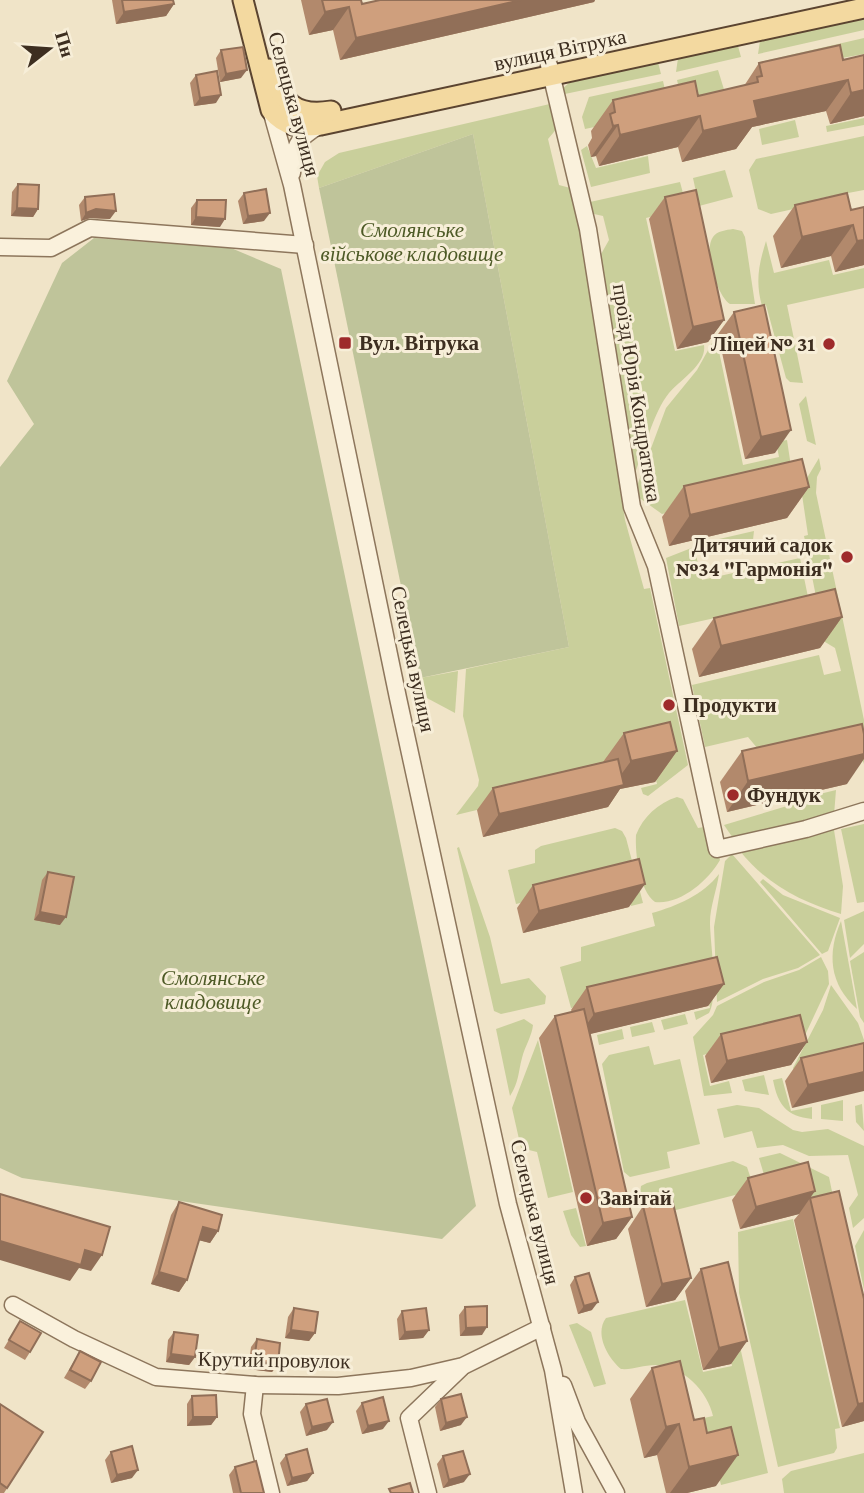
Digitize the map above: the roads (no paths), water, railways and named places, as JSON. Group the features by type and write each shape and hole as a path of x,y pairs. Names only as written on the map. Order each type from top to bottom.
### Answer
{"main road":[{"name":"Селецька вулиця","path":"243,0 283,126"},
{"name":"Селецька вулиця","path":"251,0 269,68 278,89 300,111 315,120"},
{"name":"вулиця Вітрука","path":"551,70 847,0"},
{"name":"вулиця Вітрука","path":"283,126 864,8"}],"street":[{"name":"Селецька вулиця","path":"269,68 398,698 508,1204 553,1370 574,1493"},
{"name":"проїзд Юрія Кондратюка","path":"551,70 588,229 632,507 656,566 717,849 806,829 864,811"},
{"path":"290,175 297,143 315,120"},
{"path":"283,126 290,175"},
{"path":"0,247 51,248 90,228 305,245"},
{"name":"Крутий провулок","path":"13,1305 74,1339 156,1377 255,1385 338,1386 411,1378 463,1366 542,1327"},
{"name":"Селецька вулиця","path":"542,1327 577,1422 616,1493"},
{"path":"428,1493 409,1418 463,1366"},
{"path":"255,1385 252,1414 271,1493"}],"place":[{"name":"Вул. Вітрука","path":"345,343"},
{"name":"Ліцей № 31","path":"829,344"},
{"name":"Дитячий садок №34 \"Гармонія\"","path":"847,557"},
{"name":"Продукти","path":"669,705"},
{"name":"Фундук","path":"733,795"},
{"name":"Завітай","path":"586,1198"}],"park label":[{"name":"Смолянське військове кладовище","path":"412,242"},
{"name":"Смолянське кладовище","path":"213,990"}]}
